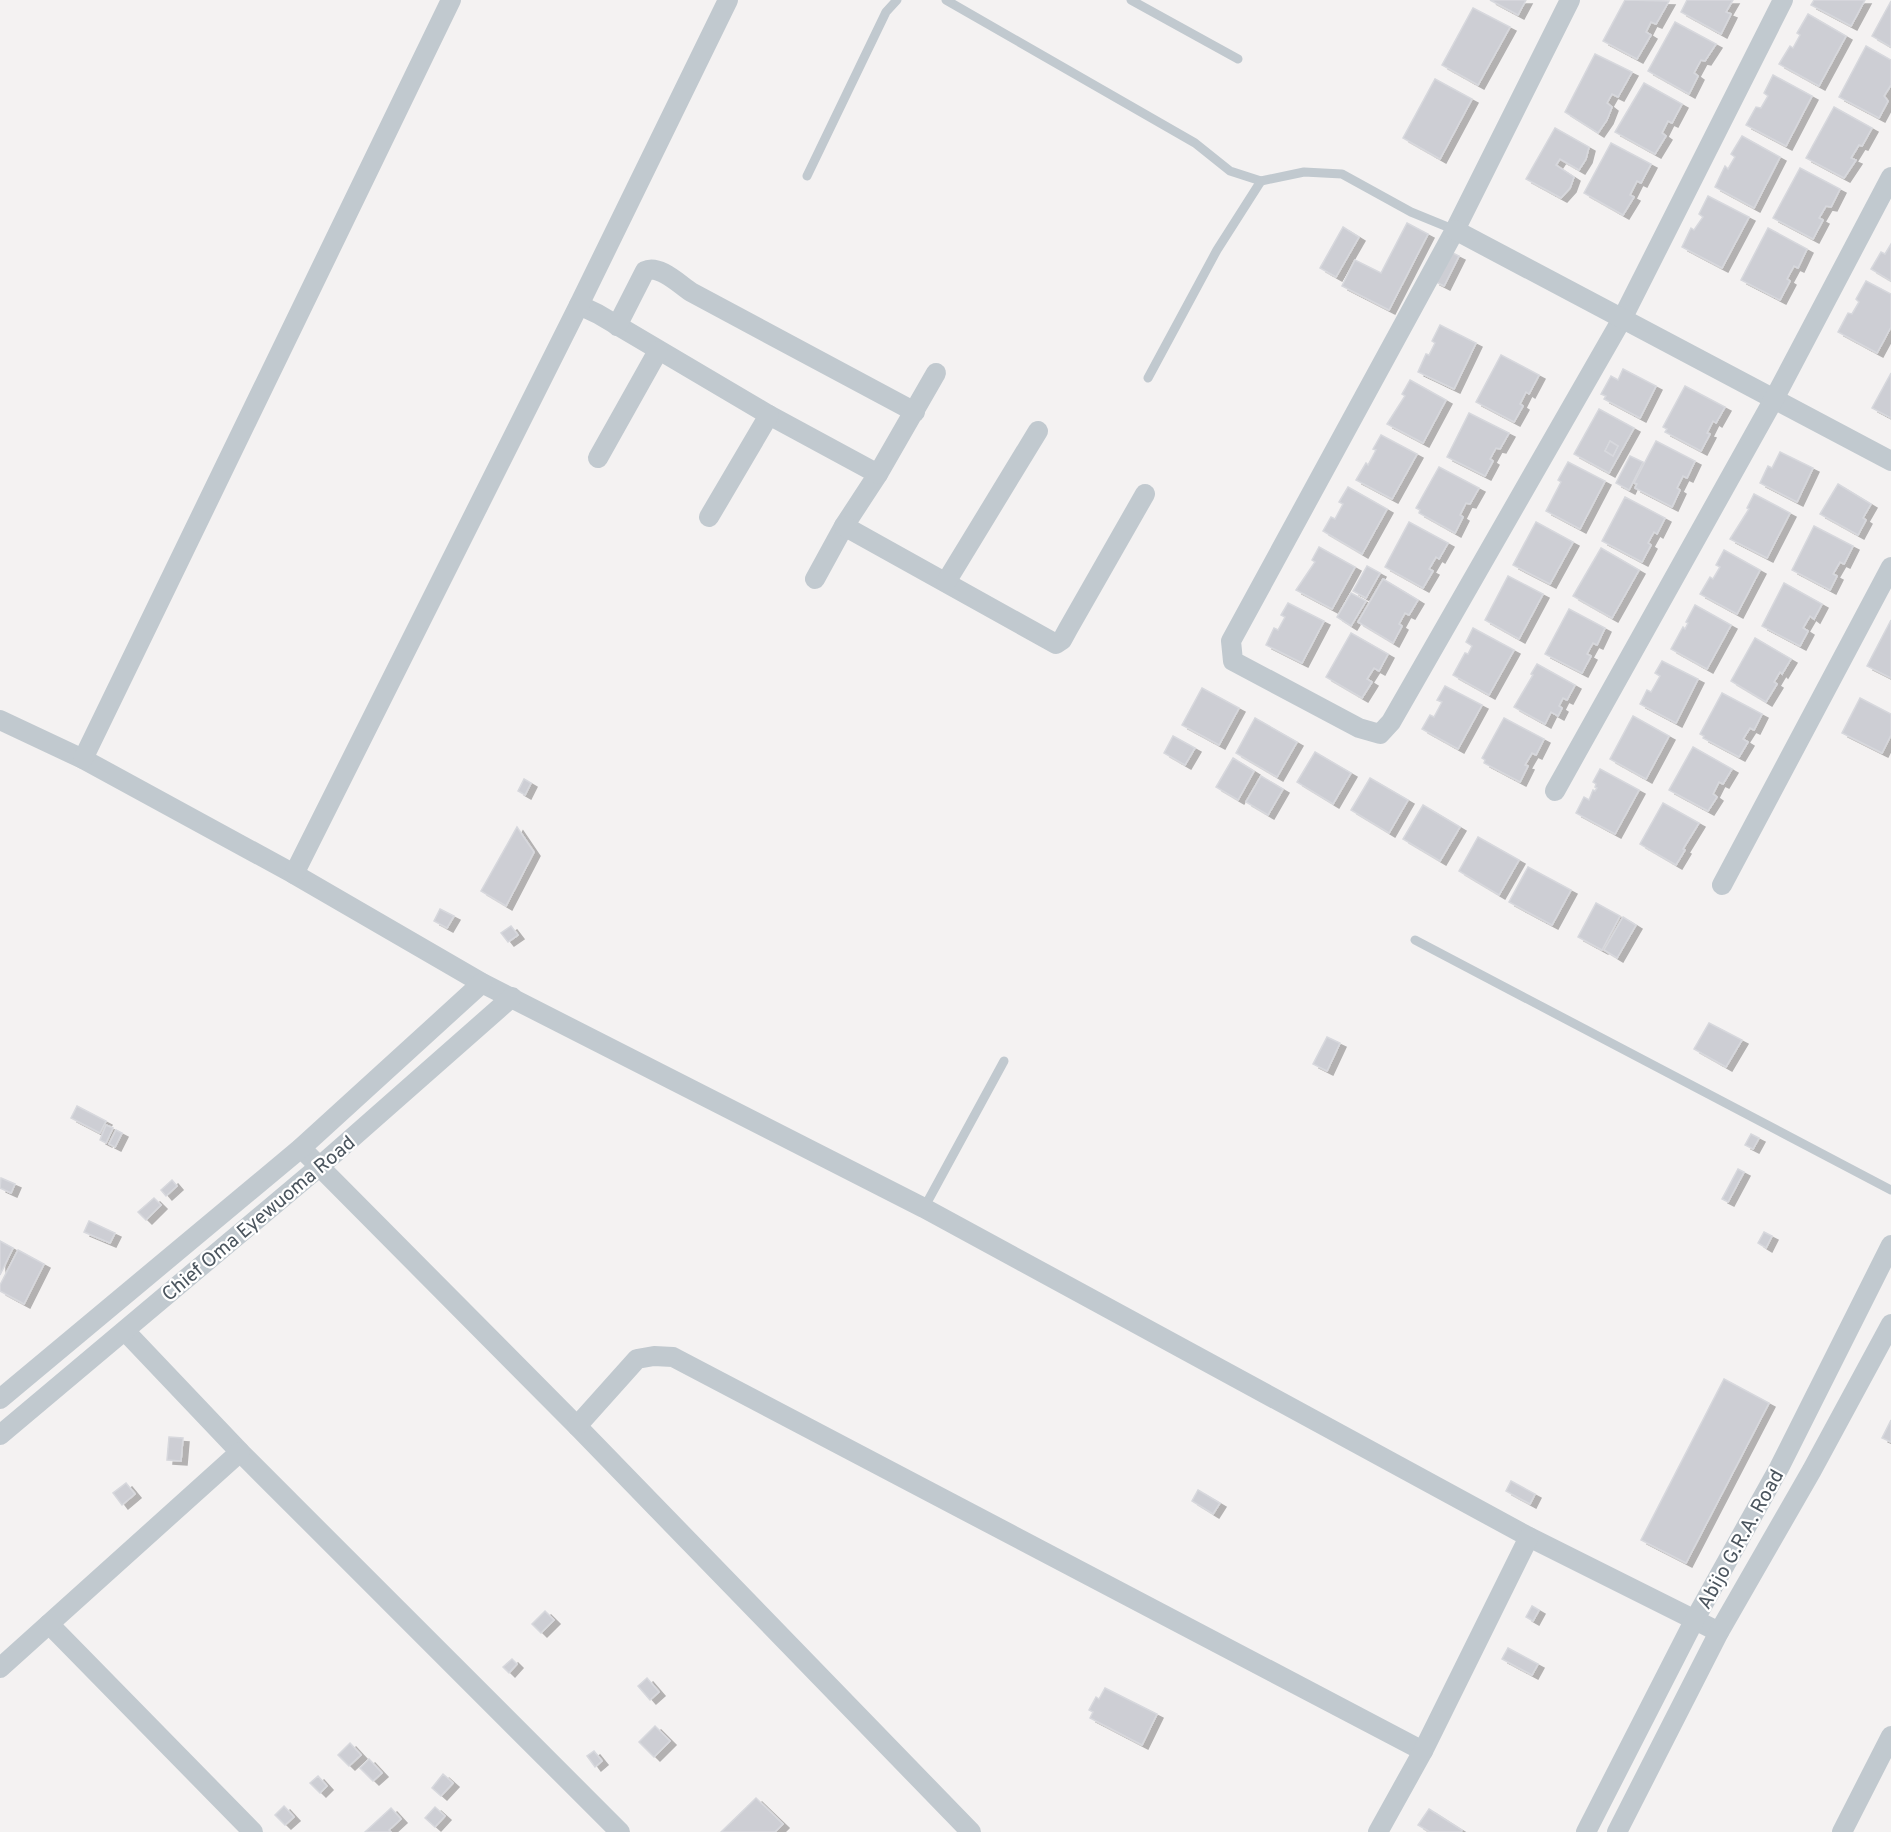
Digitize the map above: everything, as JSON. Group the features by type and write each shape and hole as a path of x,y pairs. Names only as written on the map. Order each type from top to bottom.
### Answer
{"street":[{"path":"83,759 451,0"},
{"path":"294,874 579,305 728,0"},
{"path":"1570,0 1455,230 1231,642 1233,661 1359,728 1380,734 1391,722 1622,319 1784,0"},
{"path":"1555,791 1774,399 1891,177"},
{"path":"1455,230 1891,461"},
{"path":"617,326 645,272 651,269 658,270 691,292 915,412"},
{"path":"579,305 769,415 878,474"},
{"path":"598,458 658,351"},
{"path":"816,579 844,526 878,474 936,373"},
{"path":"709,517 769,415"},
{"path":"945,582 1038,431"},
{"path":"844,526 1056,644 1062,640 1144,494"},
{"path":"1722,885 1891,567"},
{"path":"0,720 83,759 294,874 482,983 924,1208 1529,1537 1719,1632"},
{"name":"Chief Oma Eyewuoma Road","path":"0,1399 301,1148 482,983"},
{"name":"Chief Oma Eyewuoma Road","path":"0,1434 319,1167 512,997"},
{"path":"301,1148 577,1426 971,1832"},
{"name":"Abijo G.R.A. Road","path":"1586,1832 1695,1619 1779,1468 1891,1245"},
{"name":"Abijo G.R.A. Road","path":"1617,1832 1719,1632 1812,1470 1891,1324"},
{"path":"125,1331 240,1452 620,1832"},
{"path":"577,1426 638,1359 654,1356 674,1357 1423,1751"},
{"path":"0,1668 240,1452"},
{"path":"1378,1832 1423,1751 1529,1537"},
{"path":"49,1624 253,1832"},
{"path":"1842,1832 1891,1736"}],"lane":[{"path":"807,176 886,12 897,0"},
{"path":"946,0 1195,143 1230,171 1261,181 1304,172 1342,174 1366,185 1411,212 1455,230"},
{"path":"1131,0 1238,59"},
{"path":"1148,378 1217,250 1261,181"},
{"path":"1415,940 1891,1190"},
{"path":"924,1208 1004,1061"}],"building":[{"path":"1490,0 1526,0 1518,15"},
{"path":"1625,0 1669,1 1656,24 1651,22 1646,32 1651,35 1637,59 1603,41"},
{"path":"1687,0 1733,0 1726,12 1731,14 1721,34 1681,12"},
{"path":"1814,0 1865,0 1851,26 1811,5"},
{"path":"1891,1 1891,47 1872,36"},
{"path":"1473,8 1510,27 1478,85 1442,65"},
{"path":"1808,14 1846,36 1819,86 1779,64 1790,46 1793,48 1800,35 1797,33"},
{"path":"1675,22 1716,44 1705,61 1701,60 1694,73 1698,76 1689,94 1648,71"},
{"path":"1866,46 1891,60 1891,85 1884,96 1888,101 1879,118 1839,97"},
{"path":"1595,54 1632,72 1618,97 1612,94 1607,103 1612,107 1598,133 1565,112"},
{"path":"1773,75 1812,96 1786,146 1746,125 1756,107 1761,108 1768,96 1764,93"},
{"path":"1435,79 1472,99 1440,159 1403,138"},
{"path":"1644,83 1682,104 1672,123 1668,121 1662,133 1666,136 1655,154 1615,132"},
{"path":"1834,107 1872,128 1862,146 1859,145 1851,158 1856,160 1844,178 1806,158"},
{"path":"1555,128 1589,147 1586,159 1579,170 1560,159 1556,165 1574,177 1570,188 1561,198 1526,179"},
{"path":"1742,136 1780,157 1754,208 1715,187 1725,166 1728,169 1735,157 1731,154"},
{"path":"1611,143 1651,164 1641,183 1637,181 1630,195 1634,197 1623,215 1584,193"},
{"path":"1800,168 1840,189 1831,207 1826,206 1819,218 1823,220 1813,239 1773,218"},
{"path":"1708,196 1749,217 1722,268 1682,247 1691,228 1694,230 1703,217 1699,214"},
{"path":"1407,223 1428,234 1389,310 1342,286 1355,260 1381,273"},
{"path":"1343,227 1359,237 1336,277 1320,268"},
{"path":"1768,228 1807,249 1798,268 1794,266 1787,279 1790,281 1780,300 1741,280"},
{"path":"1891,244 1891,281 1871,269 1881,252 1885,254"},
{"path":"1449,251 1459,256 1444,286 1434,281"},
{"path":"1866,281 1891,294 1891,327 1877,353 1838,332 1848,313 1852,314 1859,302 1856,299"},
{"path":"1440,325 1476,343 1454,389 1418,372 1426,354 1429,355 1435,343 1432,341"},
{"path":"1501,355 1539,375 1529,394 1526,392 1520,404 1523,406 1514,422 1476,402"},
{"path":"1623,369 1656,386 1640,418 1604,399 1606,396 1601,394 1611,376 1618,380"},
{"path":"1891,373 1891,418 1872,408"},
{"path":"1410,380 1446,400 1423,443 1387,424 1405,396 1402,394"},
{"path":"1685,386 1725,407 1716,423 1713,421 1707,433 1710,434 1701,451 1665,432 1667,429 1663,427"},
{"path":"1599,409 1634,428 1609,473 1574,454","holes":["1610,441 1618,446 1613,456 1605,451"]},
{"path":"1469,413 1509,433 1500,449 1496,448 1490,459 1493,461 1485,476 1447,457"},
{"path":"1381,435 1417,454 1392,499 1356,480 1366,463 1368,465"},
{"path":"1610,441 1618,446 1613,456 1605,451"},
{"path":"1656,441 1695,461 1687,478 1683,476 1677,488 1680,490 1672,507 1635,488 1637,484 1634,483"},
{"path":"1780,452 1813,468 1797,502 1760,483 1768,466 1772,468"},
{"path":"1630,456 1643,462 1629,490 1616,483"},
{"path":"1568,462 1605,481 1580,529 1546,511 1561,482 1558,480"},
{"path":"1439,467 1479,488 1470,504 1466,503 1460,515 1463,517 1455,533 1419,513 1420,510 1416,508"},
{"path":"1838,484 1871,504 1863,518 1866,520 1858,535 1820,514"},
{"path":"1348,487 1387,509 1362,554 1323,531 1331,517 1335,519 1343,504 1339,502"},
{"path":"1754,494 1790,513 1767,558 1730,539 1749,509 1747,508"},
{"path":"1625,497 1665,518 1657,534 1654,532 1648,543 1651,545 1642,562 1602,541"},
{"path":"1409,522 1448,543 1439,559 1436,557 1429,569 1433,571 1423,588 1385,567"},
{"path":"1536,522 1573,542 1550,584 1513,565"},
{"path":"1814,526 1853,546 1844,564 1840,562 1833,574 1837,576 1830,590 1792,570"},
{"path":"1319,547 1355,567 1332,609 1296,590 1315,562 1312,560"},
{"path":"1601,548 1639,570 1612,618 1573,596"},
{"path":"1724,550 1760,570 1737,614 1700,594 1710,577 1713,579 1720,567 1716,565"},
{"path":"1367,566 1380,573 1366,598 1353,591"},
{"path":"1508,576 1543,594 1519,639 1485,620"},
{"path":"1383,579 1418,600 1409,615 1405,613 1399,624 1402,626 1393,643 1358,622"},
{"path":"1784,583 1822,604 1814,619 1810,616 1803,628 1808,631 1800,646 1762,626"},
{"path":"1351,593 1366,601 1351,626 1337,617"},
{"path":"1288,603 1324,621 1302,663 1266,645 1274,628 1278,630 1285,617 1281,615"},
{"path":"1695,605 1731,625 1707,669 1671,649 1683,627 1685,629"},
{"path":"1569,609 1605,628 1597,645 1593,643 1587,654 1591,656 1582,673 1545,654"},
{"path":"1891,620 1891,678 1867,666"},
{"path":"1473,628 1514,650 1489,695 1453,675 1465,653 1468,654 1472,646 1466,642"},
{"path":"1351,633 1388,654 1379,671 1374,668 1367,679 1372,682 1362,698 1326,677"},
{"path":"1755,638 1791,659 1774,682 1777,684 1766,702 1731,681"},
{"path":"1662,661 1698,679 1676,723 1640,704 1647,690 1651,692 1660,676 1655,673"},
{"path":"1537,664 1575,685 1567,700 1563,698 1558,716 1551,712 1545,724 1514,707"},
{"path":"1445,686 1482,705 1458,749 1422,729 1430,715 1434,717 1442,702 1437,700"},
{"path":"1202,688 1239,708 1219,745 1182,725"},
{"path":"1722,693 1762,714 1754,730 1750,728 1743,739 1748,742 1739,757 1703,738 1704,736 1700,734"},
{"path":"1860,698 1891,714 1891,735 1882,753 1842,733"},
{"path":"1633,716 1669,736 1646,779 1610,759"},
{"path":"1255,718 1297,742 1277,777 1236,753"},
{"path":"1504,718 1544,739 1536,755 1532,753 1525,765 1528,766 1520,782 1484,763 1485,760 1482,758"},
{"path":"1173,736 1195,748 1185,765 1164,753"},
{"path":"1693,747 1732,769 1723,784 1719,782 1713,794 1717,797 1708,811 1669,790"},
{"path":"1315,752 1351,773 1333,804 1297,782"},
{"path":"1233,758 1254,771 1238,800 1216,787"},
{"path":"1600,769 1639,790 1615,834 1576,813 1584,797 1589,800 1593,790 1597,788 1593,782"},
{"path":"1261,776 1283,789 1268,815 1246,802"},
{"path":"1370,778 1408,800 1389,833 1351,810"},
{"path":"524,779 531,783 525,795 518,791"},
{"path":"1663,803 1699,823 1676,865 1640,844"},
{"path":"1423,805 1460,827 1440,861 1403,839"},
{"path":"517,827 534,852 506,906 481,891"},
{"path":"1478,837 1519,860 1499,895 1459,871"},
{"path":"1528,867 1571,890 1552,925 1509,902"},
{"path":"1596,903 1620,916 1602,950 1578,937"},
{"path":"440,909 454,916 447,928 434,921"},
{"path":"1623,917 1636,925 1617,958 1604,950"},
{"path":"511,926 518,935 508,942 501,933"},
{"path":"1709,1023 1742,1040 1726,1067 1694,1049"},
{"path":"1327,1037 1340,1043 1327,1071 1313,1064"},
{"path":"77,1106 106,1121 100,1133 71,1118"},
{"path":"106,1125 113,1128 106,1143 100,1140"},
{"path":"116,1130 122,1133 115,1147 109,1144"},
{"path":"1751,1134 1759,1138 1753,1149 1745,1145"},
{"path":"1738,1169 1744,1172 1728,1202 1722,1199"},
{"path":"1,1178 15,1184 11,1193 0,1188"},
{"path":"172,1180 177,1186 166,1196 161,1190"},
{"path":"154,1198 161,1205 146,1220 138,1212"},
{"path":"89,1221 115,1233 110,1243 84,1232"},
{"path":"1764,1232 1772,1236 1766,1248 1758,1243"},
{"path":"0,1241 13,1248 0,1275"},
{"path":"18,1250 44,1264 24,1304 0,1291 0,1285"},
{"path":"1724,1379 1769,1403 1686,1563 1641,1540"},
{"path":"1891,1420 1891,1442 1882,1438"},
{"path":"169,1437 183,1438 181,1461 167,1460"},
{"path":"1511,1481 1535,1494 1530,1504 1506,1491"},
{"path":"126,1483 135,1494 122,1505 113,1493"},
{"path":"1198,1490 1220,1503 1213,1514 1192,1501"},
{"path":"1532,1606 1539,1610 1533,1621 1526,1617"},
{"path":"545,1611 554,1620 541,1633 532,1624"},
{"path":"1508,1648 1538,1664 1532,1675 1502,1659"},
{"path":"512,1659 517,1664 509,1673 503,1667"},
{"path":"647,1678 659,1692 650,1700 638,1686"},
{"path":"1105,1688 1157,1714 1142,1745 1090,1718 1093,1712 1089,1710 1096,1697 1099,1699"},
{"path":"655,1726 670,1741 654,1757 639,1742"},
{"path":"350,1743 361,1755 349,1766 338,1755"},
{"path":"594,1751 602,1761 595,1767 587,1756"},
{"path":"369,1759 382,1773 373,1781 360,1768"},
{"path":"443,1774 453,1783 441,1796 432,1788"},
{"path":"318,1776 327,1786 320,1793 310,1783"},
{"path":"756,1798 783,1824 775,1832 721,1832"},
{"path":"284,1806 294,1817 285,1825 275,1815"},
{"path":"435,1807 445,1816 435,1827 425,1818"},
{"path":"391,1808 401,1819 389,1830 391,1832 365,1832"},
{"path":"1429,1809 1462,1830 1461,1832 1430,1832 1418,1825"}]}
